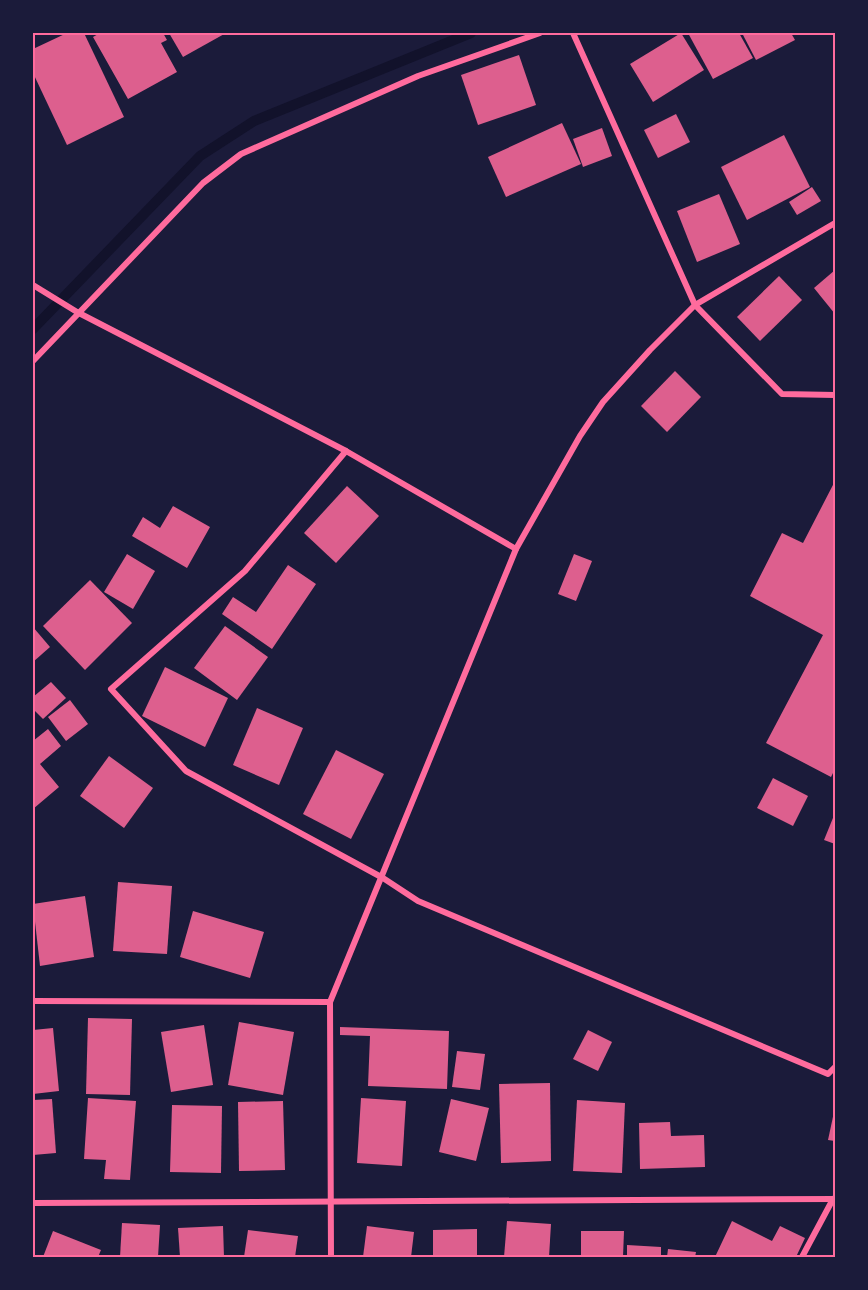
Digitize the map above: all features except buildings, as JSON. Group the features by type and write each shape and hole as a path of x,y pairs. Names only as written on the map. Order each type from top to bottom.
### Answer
{"street":[{"path":"33,361 77,312 203,183 241,154 418,76 540,33"},
{"path":"573,33 695,304 782,394 835,395"},
{"path":"331,1257 333,1202 330,1002 383,878 516,549 580,436 603,402 695,304 835,223"},
{"path":"33,285 77,312 346,451 516,549"},
{"path":"346,451 245,571 111,688 186,771 383,878 418,901 828,1074 835,1067"},
{"path":"33,1002 330,1002"},
{"path":"33,1203 834,1199 802,1257"}],"waterway":[{"path":"33,329 200,156 254,121 471,33"}]}
